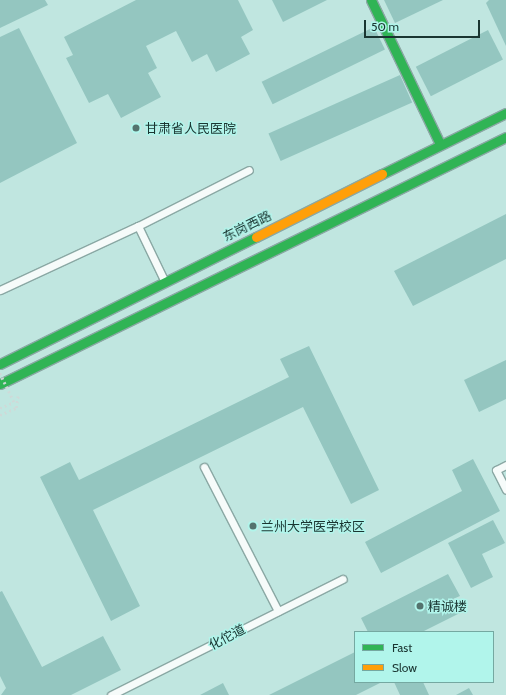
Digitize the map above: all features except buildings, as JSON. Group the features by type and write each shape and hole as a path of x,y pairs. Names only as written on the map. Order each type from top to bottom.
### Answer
{"main road":[{"path":"371,0 440,144"},
{"name":"东岗西路","path":"0,364 440,144 506,113"},
{"path":"0,384 506,137"}],"lane":[{"path":"0,290 138,226 249,170"},
{"path":"138,226 164,281"},
{"path":"506,465 496,470 506,490"},
{"path":"204,467 278,611"},
{"name":"化佗道","path":"111,695 343,579"}],"path":[{"path":"0,373 14,402 0,408"}],"traffic: fast":[{"path":"371,0 440,144"},
{"path":"382,174 506,113"},
{"path":"0,384 506,137"},
{"path":"0,364 256,237"}],"traffic: slow":[{"path":"256,237 382,174"}],"place":[{"name":"甘肃省人民医院","path":"136,128"},
{"name":"兰州大学医学校区","path":"253,526"},
{"name":"精诚楼","path":"420,606"}]}
